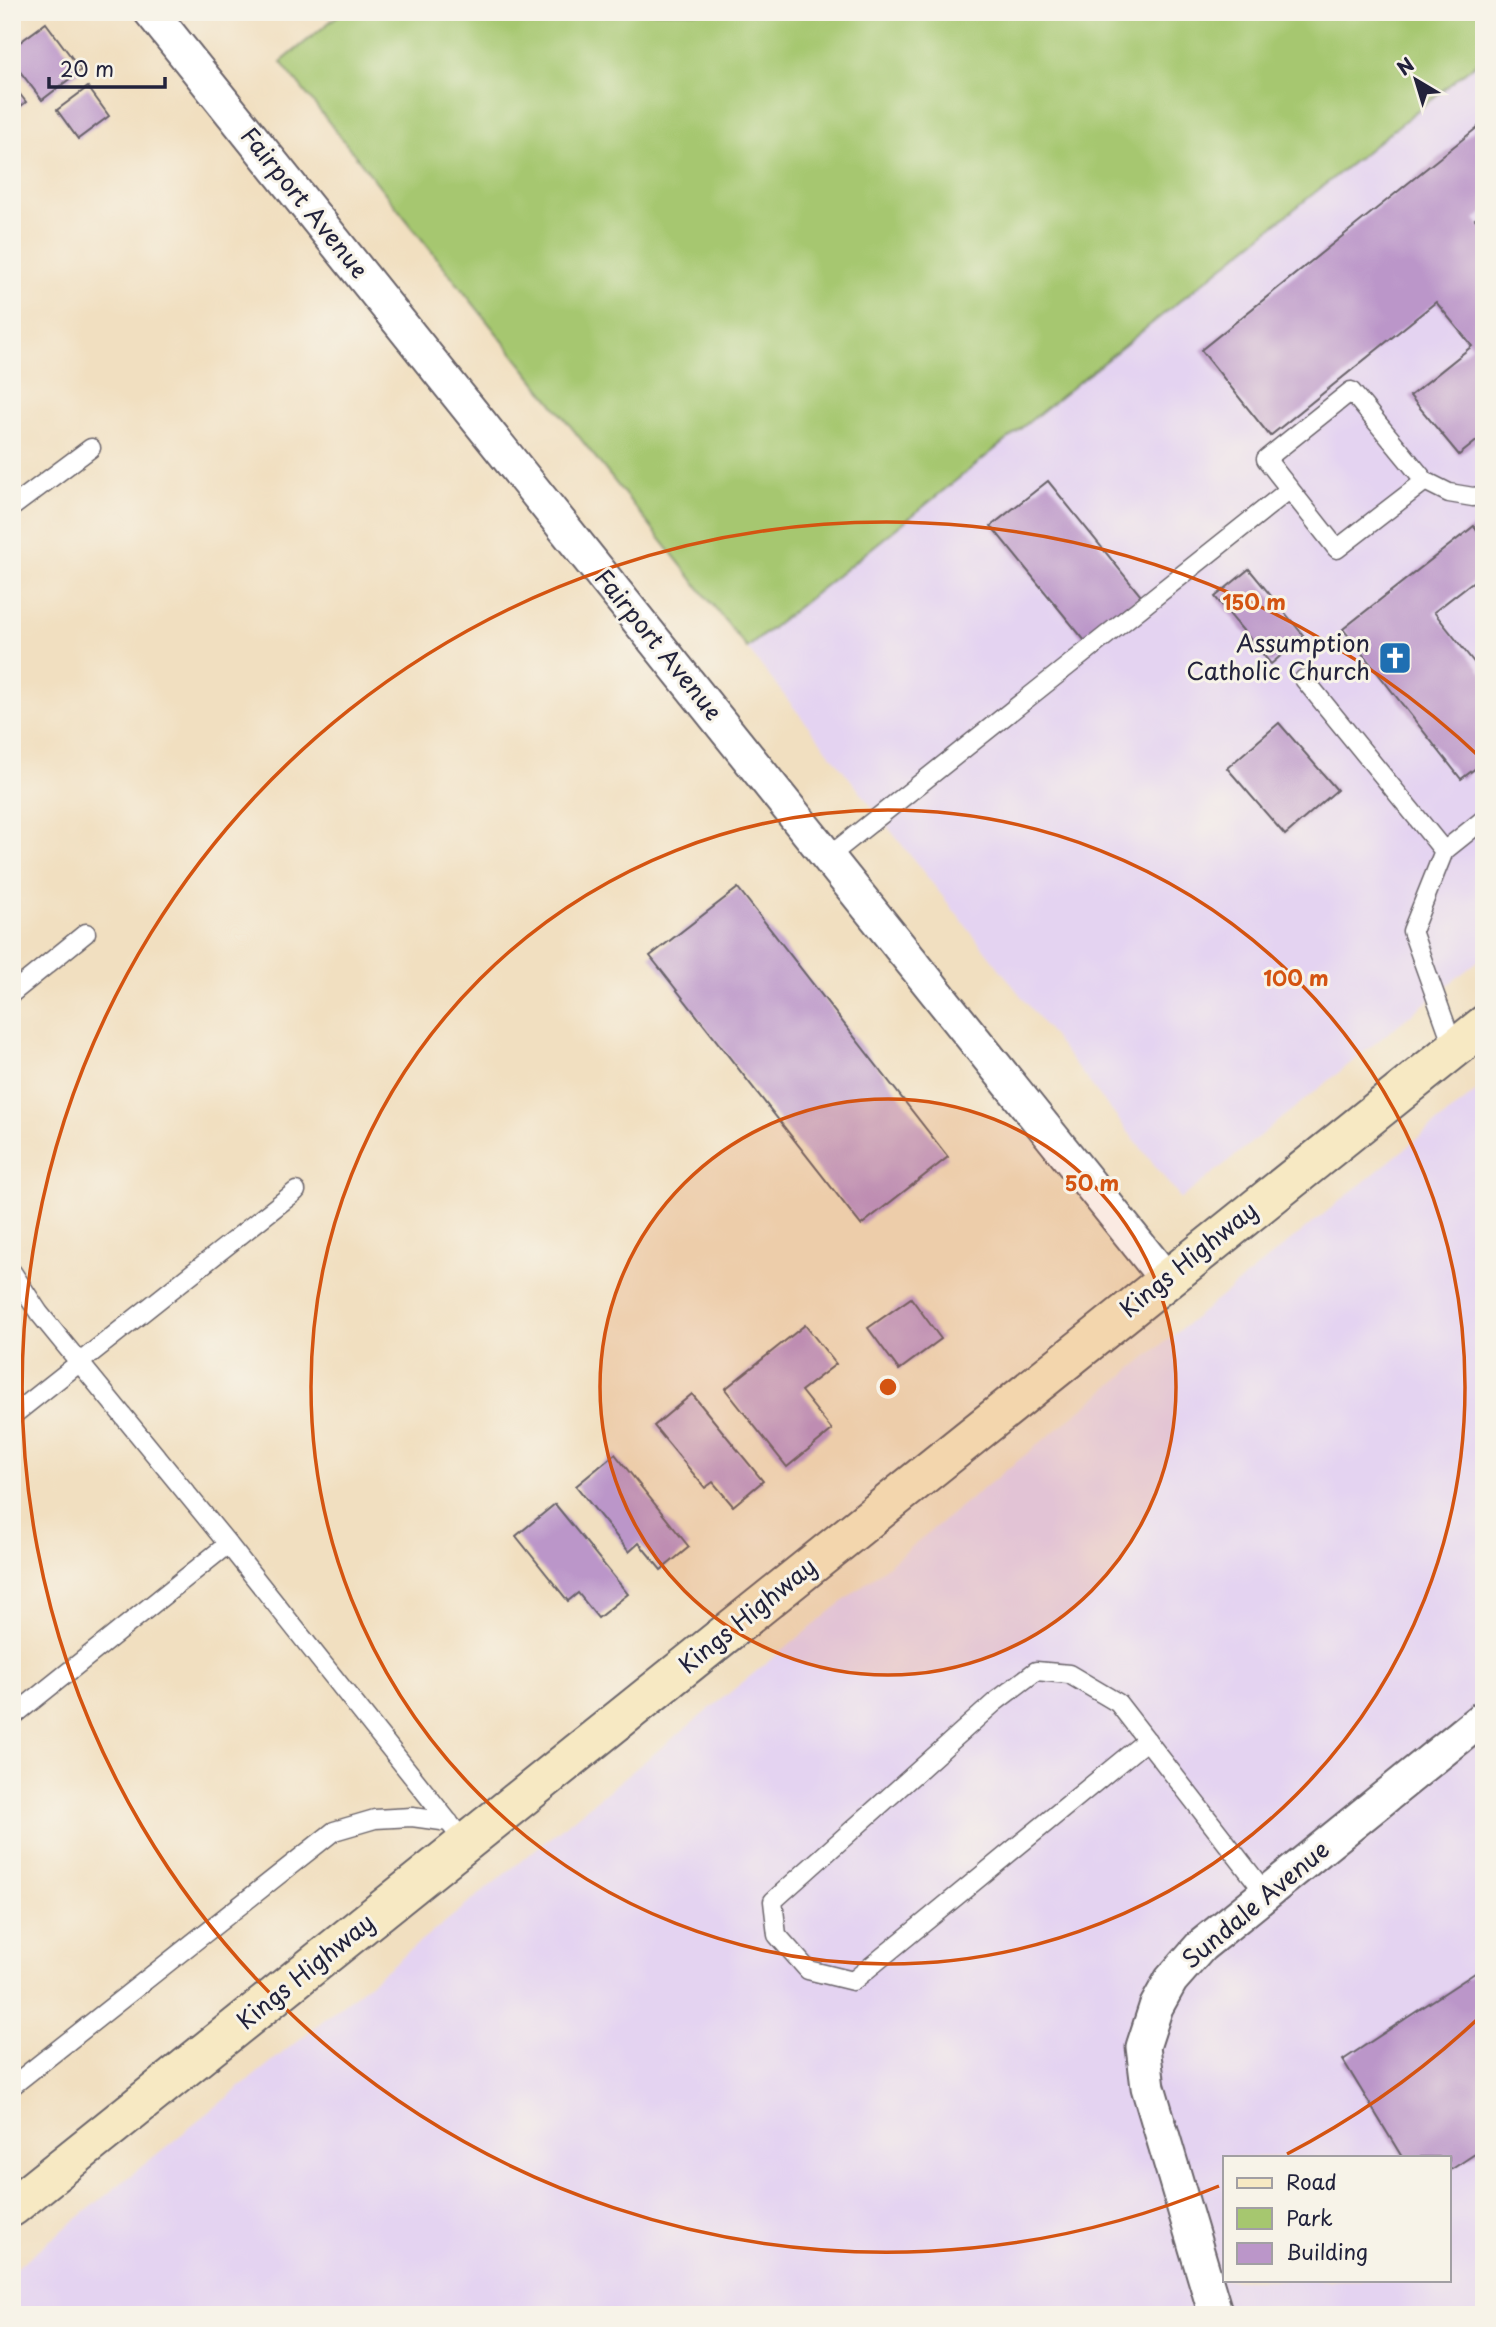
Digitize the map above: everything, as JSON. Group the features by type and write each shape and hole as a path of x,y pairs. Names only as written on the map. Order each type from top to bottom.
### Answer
{"street":[{"name":"Fairport Avenue","path":"151,12 1166,1278"},
{"name":"Kings Highway","path":"12,2207 458,1833 1484,1025"},
{"name":"Sundale Avenue","path":"1216,2315 1148,2087 1143,2047 1156,2007 1185,1962 1484,1717"}],"lane":[{"path":"1425,481 1338,549 1266,459 1351,390 1425,481 1449,493 1473,497 1484,495"},
{"path":"12,507 91,448"},
{"path":"828,856 1290,489"},
{"path":"1304,679 1444,851"},
{"path":"1454,1048 1412,931 1444,851 1484,820"},
{"path":"12,993 86,933"},
{"path":"12,1416 296,1191"},
{"path":"12,1272 39,1313 228,1544 458,1833"},
{"path":"12,1717 228,1544"},
{"path":"1147,1740 853,1981 808,1970 777,1935 773,1900 995,1702 1036,1671 1069,1674 1118,1703 1147,1740 1266,1894"},
{"path":"12,2086 334,1832 375,1819 412,1817 458,1833"}],"shaded area":[{"path":"1484,57 1484,956 1181,1199 747,648"},
{"path":"1484,1085 1484,2315 12,2315 12,2271"}],"green space":[{"path":"342,12 1484,12 1484,57 747,648 281,62"}],"building":[{"path":"46,23 81,70 42,100 12,61 12,48"},
{"path":"12,84 26,102 12,113"},
{"path":"88,87 109,116 78,139 57,110"},
{"path":"1484,122 1484,213 1475,219 1484,230 1484,435 1459,455 1410,396 1472,346 1436,302 1270,436 1201,350"},
{"path":"1048,481 1141,596 1085,641 991,526"},
{"path":"1474,526 1484,538 1484,573 1434,612 1484,675 1484,762 1461,779 1343,629"},
{"path":"1249,569 1304,636 1271,664 1215,597"},
{"path":"1279,723 1337,790 1285,835 1227,768"},
{"path":"738,888 948,1157 861,1225 650,956"},
{"path":"911,1298 941,1339 899,1370 868,1328"},
{"path":"805,1325 836,1364 801,1391 832,1430 787,1467 725,1389"},
{"path":"692,1394 763,1481 733,1506 713,1482 705,1488 654,1426"},
{"path":"615,1454 689,1547 661,1570 639,1543 629,1552 576,1486"},
{"path":"555,1504 628,1594 598,1618 578,1593 568,1601 516,1536"},
{"path":"1484,1967 1484,2148 1450,2170 1450,2156 1401,2156 1343,2060"}],"place":[{"name":"Assumption Catholic Church","path":"1395,658"}]}
